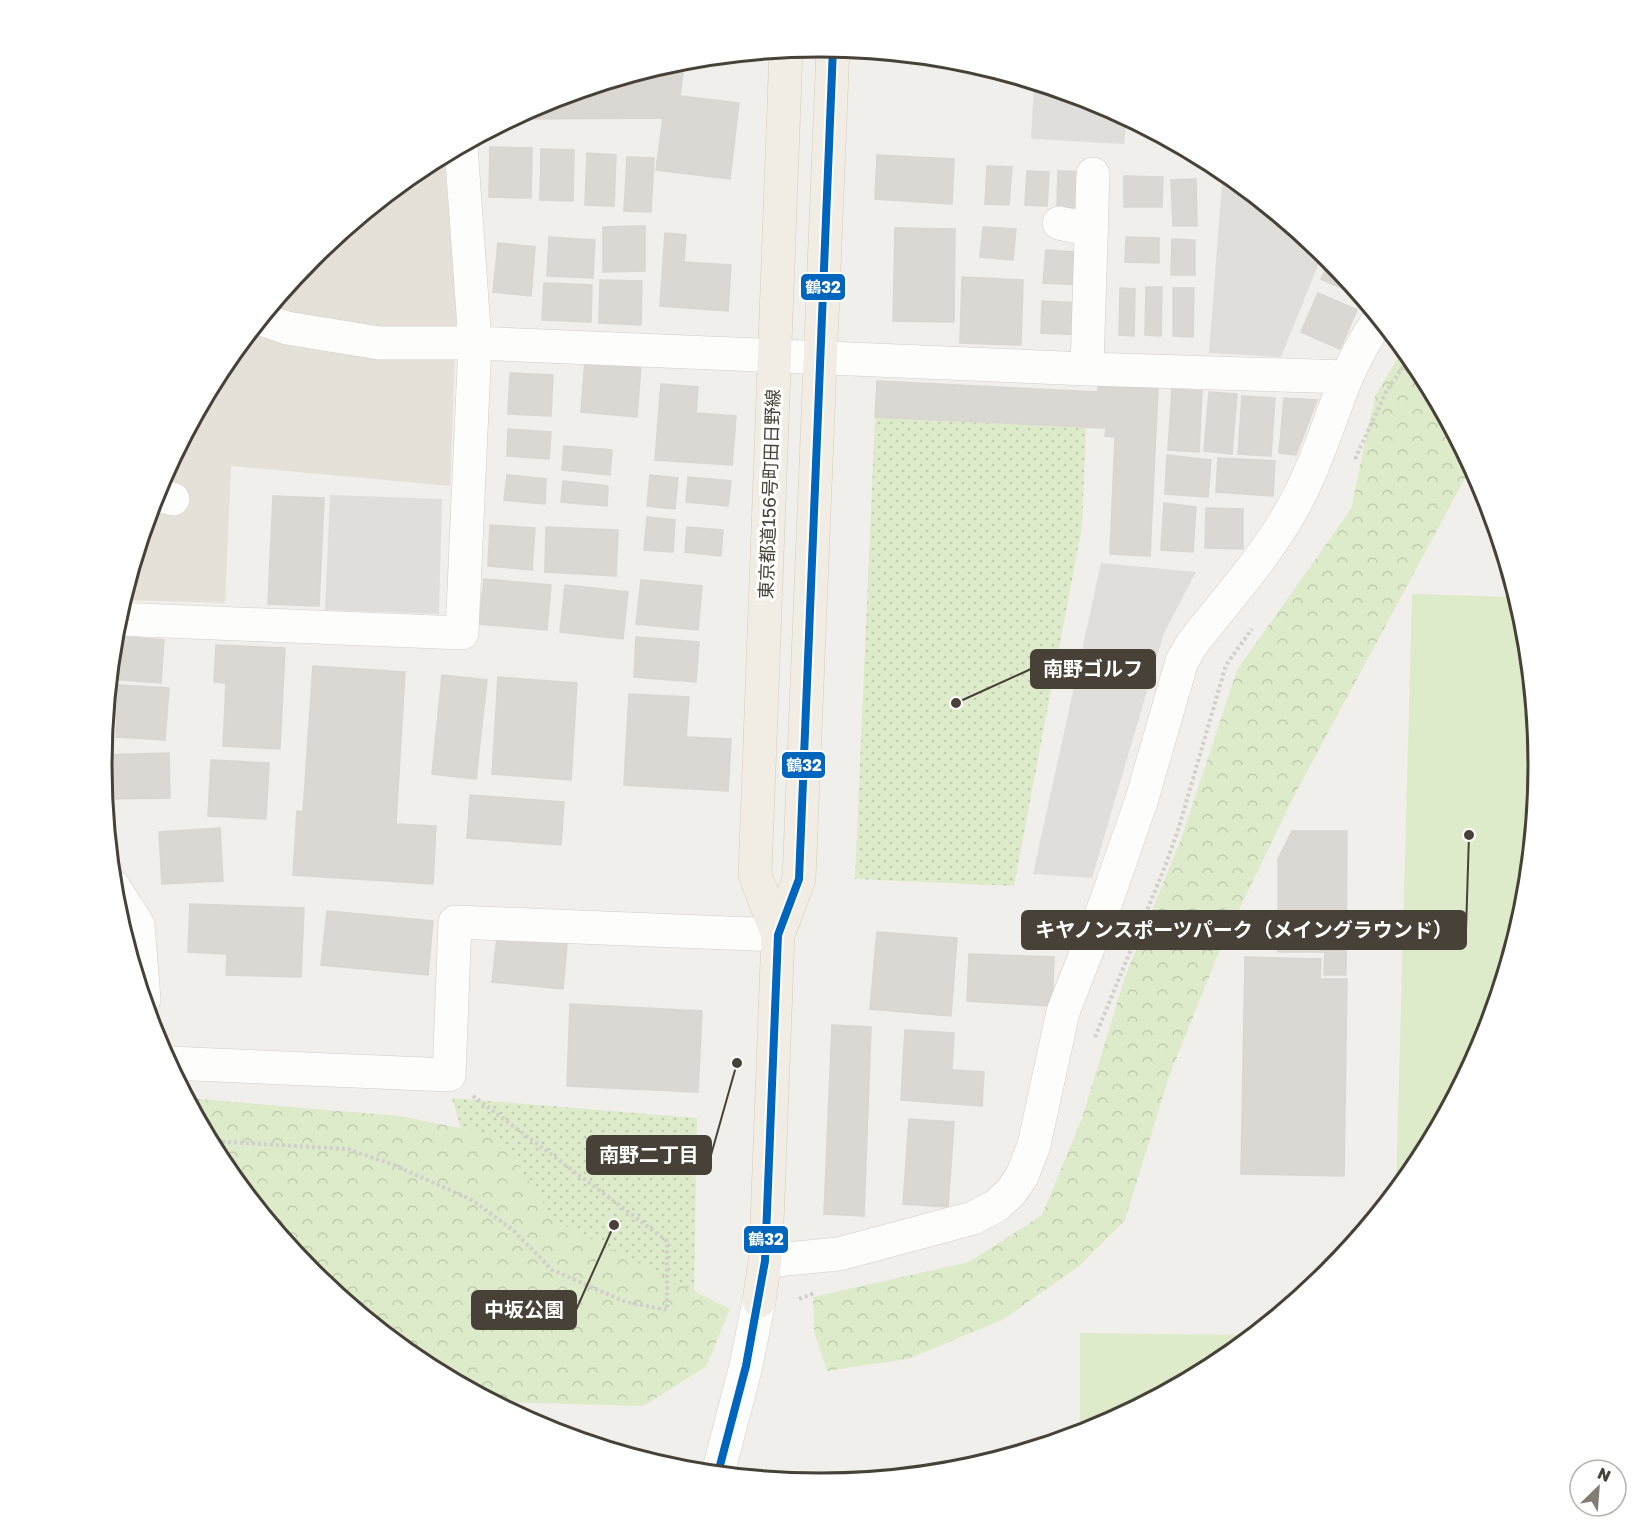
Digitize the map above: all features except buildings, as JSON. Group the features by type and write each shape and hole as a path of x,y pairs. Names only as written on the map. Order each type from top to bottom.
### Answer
{"main road":[{"name":"東京都道156号町田日野線","path":"778,935 755,875 786,58"},
{"name":"東京都道156号町田日野線","path":"759,1301 765,1261 778,935 799,879 833,58"}],"street":[{"path":"128,619 462,633 475,343 462,155"},
{"path":"1087,369 1093,174"},
{"path":"1059,223 1092,230"},
{"path":"268,322 286,328 379,343 475,343 1087,369 1347,377"},
{"path":"765,1261 839,1254 973,1218 996,1206 1011,1192 1022,1176 1034,1144 1063,1012 1106,902 1141,802 1182,661 1192,644 1271,542 1292,511 1347,377 1361,347 1375,325"},
{"path":"127,909 138,926 141,965"},
{"path":"178,1063 449,1075 455,922 778,935"},
{"path":"720,1466 746,1366 759,1301"}],"path":[{"path":"221,1142 348,1149 394,1165 472,1200 513,1230 552,1270 626,1302 666,1310 667,1241 484,1106 449,1075"}],"shaded area":[{"path":"866,59 917,64 861,60"},
{"path":"1034,91 1091,111 1126,127 1124,144 1031,139"},
{"path":"445,165 457,303 450,486 231,466 225,603 132,600 150,537 185,452 231,372 288,298 319,264 353,233 389,203"},
{"path":"1222,182 1251,203 1319,262 1281,357 1209,353"},
{"path":"330,495 442,499 439,614 325,610"},
{"path":"1101,563 1196,572 1164,633 1092,878 1033,874"}],"green space":[{"path":"1398,357 1433,411 1466,476 1295,794 1221,947 1169,1077 1125,1220 1078,1267 1002,1320 908,1359 827,1371 814,1332 813,1297 969,1262 1042,1215 1082,1118 1125,977 1181,839 1237,670 1351,509 1375,396"},
{"path":"875,417 1086,428 1082,527 1014,886 855,879"},
{"path":"1412,594 1507,597 1522,673 1528,765 1522,857 1514,903 1504,948 1474,1036 1433,1119 1396,1176"},
{"path":"452,1098 697,1118 694,1303 476,1180"},
{"path":"196,1099 400,1116 499,1136 555,1221 730,1309 706,1367 643,1406 512,1402 427,1354 353,1297 319,1266 288,1232 231,1158"},
{"path":"1080,1333 1240,1335 1174,1378 1133,1400 1080,1423"}],"transit line":[{"name":"鶴32","path":"720,1466 746,1366 765,1261 778,935 799,879 833,58"}],"place":[{"name":"南野ゴルフ","path":"956,703"},
{"name":"キヤノンスポーツパーク（メイングラウンド）","path":"1469,835"},
{"name":"南野二丁目","path":"737,1063"},
{"name":"中坂公園","path":"614,1225"}]}
